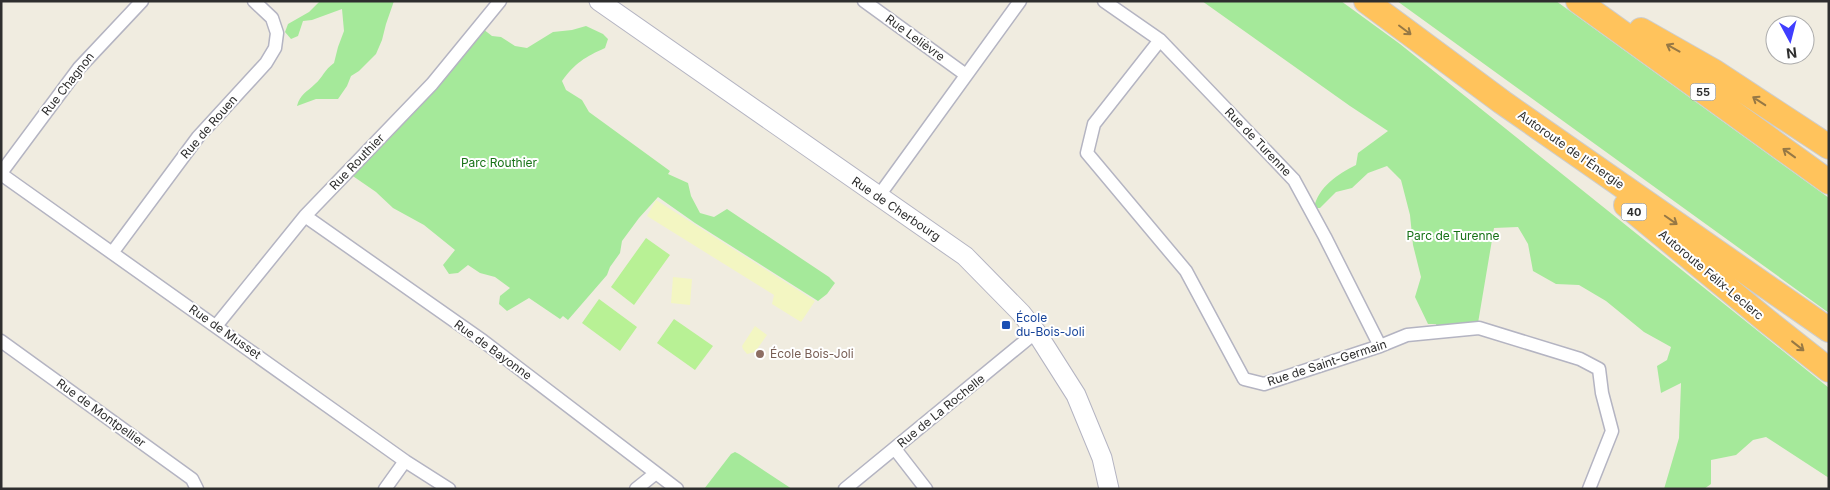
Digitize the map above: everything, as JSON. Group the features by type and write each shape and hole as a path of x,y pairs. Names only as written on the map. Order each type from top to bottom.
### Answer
{"highway":[{"name":"Autoroute de l'Énergie","path":"1366,1 1502,102 1829,330"},
{"name":"55","path":"1578,1 1829,182"},
{"path":"1589,1 1715,72 1829,147"},
{"name":"Autoroute Félix-Leclerc","path":"1502,102 1829,370"}],"street":[{"name":"Rue Chagnon","path":"1,174 79,68 142,1"},
{"name":"Rue de Rouen","path":"112,253 198,136 266,63 275,48 277,33 272,18 254,1"},
{"name":"Rue Routhier","path":"216,326 305,216 432,84 500,1"},
{"name":"Rue de Cherbourg","path":"599,1 965,256 1021,313 1036,332 1076,395 1102,458 1109,489"},
{"name":"Rue Lelièvre","path":"864,1 966,75"},
{"path":"878,196 1020,1"},
{"name":"Rue de Turenne","path":"1104,1 1160,40 1294,180 1380,346"},
{"name":"Rue de Saint-Germain","path":"1160,40 1094,124 1087,153 1186,271 1244,379 1264,384 1380,346 1407,335 1479,328 1580,359 1598,369 1612,431 1589,489"},
{"name":"Rue de Musset","path":"1,174 405,461 449,489"},
{"name":"Rue de Bayonne","path":"305,216 483,341 677,489"},
{"name":"Rue de La Rochelle","path":"845,489 1036,332"},
{"name":"Rue de Montpellier","path":"1,341 192,479 198,489"},
{"path":"895,449 926,489"},
{"path":"386,489 405,461"},
{"path":"636,489 656,473"}],"green space":[{"path":"320,1 394,1 376,54 359,71 351,76 338,99 316,99 297,106 302,96 334,63 344,31 342,9 312,20 303,21 298,36 291,39 285,32 288,24 309,12"},
{"name":"Parc de Turenne","path":"1202,1 1341,1 1400,44 1829,388 1829,478 1766,437 1753,440 1736,455 1711,460 1711,484 1704,489 1664,489 1679,438 1681,383 1661,393 1657,366 1667,360 1671,347 1644,332 1606,301 1579,285 1556,284 1533,271 1528,244 1518,227 1494,228 1477,329 1438,332 1436,324 1428,324 1415,297 1421,277 1413,245 1410,215 1401,180 1387,166 1368,173 1352,188 1336,192 1320,208 1314,208 1316,200 1324,188 1336,177 1356,165 1358,153 1388,131"},
{"path":"1397,1 1556,1 1829,198 1829,313"},
{"name":"Parc Routhier","path":"586,26 603,34 608,39 605,48 581,61 571,70 562,81 566,90 582,100 589,112 670,171 668,174 688,183 691,196 700,213 714,217 727,209 829,277 835,283 827,294 818,301 695,223 658,197 622,241 620,253 607,275 568,320 563,316 560,319 529,298 507,311 499,304 500,296 510,288 495,277 480,273 468,265 458,273 449,274 443,265 455,250 424,225 393,208 376,192 347,172 483,29 492,36 501,37 515,46 527,48 553,32"},
{"path":"646,238 670,255 634,305 611,287"},
{"path":"599,299 637,327 620,351 582,323"},
{"path":"674,319 713,346 695,370 657,343"},
{"path":"735,452 792,489 704,489 731,454"}],"sand":[{"path":"656,200 815,301 801,322 772,304 774,295 647,216"},
{"path":"673,277 692,279 690,305 671,303"},
{"path":"755,326 767,335 755,352 747,354 742,346"}],"place":[{"name":"École du-Bois-Joli","path":"1006,325"},
{"name":"École Bois-Joli","path":"760,354"}]}
